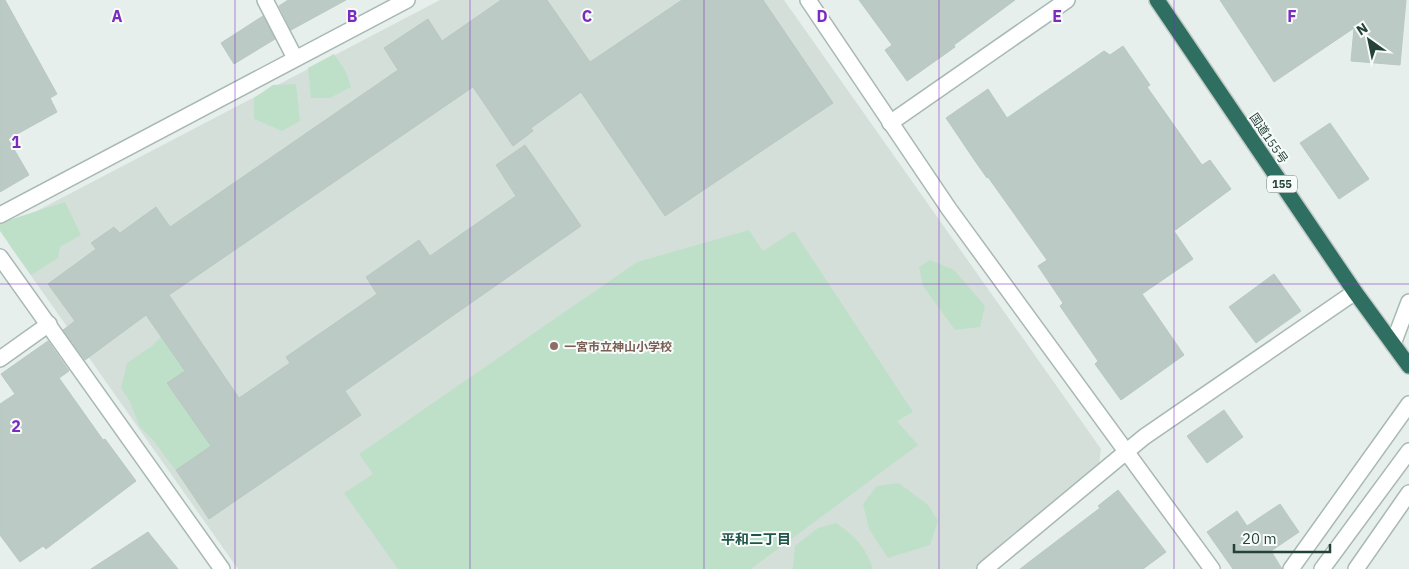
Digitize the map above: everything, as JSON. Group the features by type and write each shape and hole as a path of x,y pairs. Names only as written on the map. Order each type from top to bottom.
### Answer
{"highway":[{"name":"国道155号","path":"1157,0 1355,292 1409,366"}],"street":[{"path":"265,0 295,58"},
{"path":"0,215 407,0"},
{"path":"808,0 949,209 1212,569"},
{"path":"890,123 1067,0"},
{"path":"0,257 222,569"},
{"path":"985,569 1144,437 1355,292"},
{"path":"1393,344 1409,302"},
{"path":"0,360 49,324"},
{"path":"1291,569 1409,404"},
{"path":"1322,569 1409,451"},
{"path":"1356,569 1409,492"}],"shaded area":[{"name":"一宮市立神山小学校","path":"440,0 784,0 1101,449 1099,464 975,569 238,569 8,243 10,225"}],"green space":[{"path":"334,54 346,72 351,87 330,98 311,98 308,68"},
{"path":"296,84 300,121 282,131 254,119 254,98 273,85"},
{"path":"65,202 81,235 60,247 58,258 31,275 0,231 0,223"},
{"path":"749,230 763,251 794,231 913,412 897,421 918,445 751,569 398,569 344,493 373,474 359,454 637,262"},
{"path":"930,260 954,270 985,306 980,327 955,330 923,286 919,267"},
{"path":"161,337 185,371 168,383 228,435 176,471 153,440 140,427 129,400 121,388 127,363 152,346"},
{"path":"899,483 928,505 938,521 930,545 888,558 869,529 863,504 877,486"},
{"path":"836,523 859,542 867,554 873,569 793,569 795,546 818,528"}],"building":[{"path":"0,0 5,0 57,94 50,98 57,112 8,139 29,175 0,192"},
{"path":"288,0 346,0 291,30 279,6"},
{"path":"501,0 547,0 590,62 682,0 763,0 833,103 665,216 581,92 531,128 533,131 513,146 473,87 169,295 239,398 290,363 286,357 377,294 366,277 419,240 430,256 516,196 496,165 525,145 581,226 345,391 361,415 209,519 176,470 211,446 167,383 185,371 146,315 85,360 63,330 75,321 48,284 96,249 91,243 114,227 120,233 156,207 170,227 398,70 384,48 428,19 442,41"},
{"path":"859,0 1015,0 954,45 955,47 907,81 885,50 892,45"},
{"path":"1220,0 1406,0 1400,65 1351,61 1354,28 1274,82"},
{"path":"263,16 275,39 234,64 221,43"},
{"path":"1123,46 1150,85 1147,87 1202,165 1210,160 1231,189 1174,231 1193,259 1142,294 1184,355 1121,400 1095,364 1098,361 1060,306 1063,303 1038,266 1047,260 946,118 988,89 1007,118 1104,51 1110,55"},
{"path":"1330,123 1369,179 1339,199 1300,143"},
{"path":"1274,274 1301,311 1256,343 1229,307"},
{"path":"48,341 69,371 59,378 103,440 105,439 136,481 46,549 43,546 20,562 0,535 0,404 15,394 1,374"},
{"path":"1224,410 1243,437 1207,463 1187,436"},
{"path":"1118,490 1166,552 1143,569 1020,569 1100,508 1098,506"},
{"path":"1280,504 1299,532 1271,551 1282,569 1233,569 1207,532 1237,511 1247,526"},
{"path":"148,532 178,569 91,569"}],"place":[{"name":"一宮市立神山小学校","path":"554,346"}],"district":[{"name":"平和二丁目","path":"756,539"}]}
